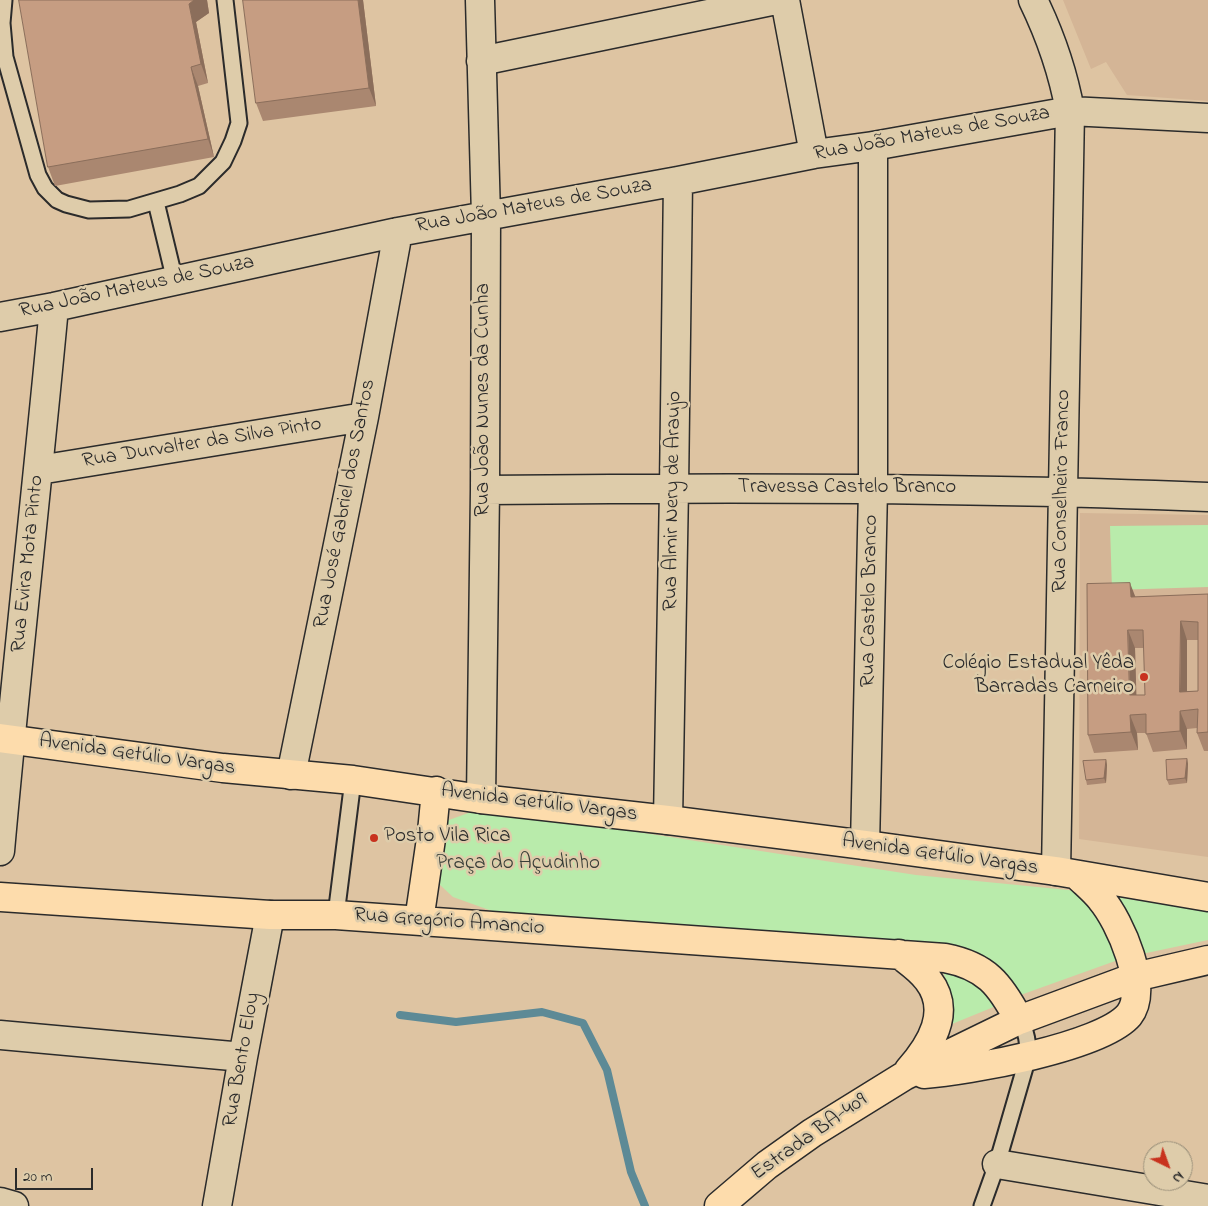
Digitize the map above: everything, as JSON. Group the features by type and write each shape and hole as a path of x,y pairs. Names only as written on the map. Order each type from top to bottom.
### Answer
{"main road":[{"name":"Avenida Getúlio Vargas","path":"5,738 213,767 353,780 481,799 668,820 865,846 1121,881 1208,898"},
{"path":"419,921 436,791"},
{"path":"904,1076 950,1072 1028,1056 1091,1037 1120,1024 1132,1010 1134,1005 1135,977 1131,957 1118,925 1102,900 1066,873"},
{"name":"Rua Gregório Amancio","path":"0,897 270,915 336,915 945,958 961,961 979,969 996,983 1008,998 1019,1020"},
{"path":"899,954 928,980 938,999 939,1010 934,1034 929,1045 904,1076"},
{"path":"904,1076 1019,1020 1135,977 1208,960"},
{"name":"Estrada BA-409","path":"719,1206 767,1165 812,1132 904,1076"}],"street":[{"name":"Rua João Nunes da Cunha","path":"480,0 486,216 481,799"},
{"path":"481,61 776,0"},
{"path":"785,0 814,154"},
{"name":"Rua Conselheiro Franco","path":"1033,0 1058,61 1065,83 1070,111 1063,491 1066,873"},
{"name":"Rua João Mateus de Souza","path":"0,317 398,232 814,154 873,146 1070,111 1208,118"},
{"name":"Rua Castelo Branco","path":"865,846 873,489 873,146"},
{"name":"Rua Almir Nery de Araujo","path":"668,820 678,181"},
{"name":"Rua José Gabriel dos Santos","path":"291,775 364,417 398,232"},
{"name":"Rua Evira Mota Pinto","path":"0,851 5,738 39,470 54,307"},
{"name":"Rua Durvalter da Silva Pinto","path":"39,470 364,417"},
{"name":"Travessa Castelo Branco","path":"485,490 674,488 873,489 1063,491 1208,497"},
{"name":"Rua Bento Eloy","path":"217,1206 270,915"},
{"path":"0,1035 243,1057"},
{"path":"997,1164 1208,1199"},
{"path":"0,1202 14,1206"}],"lane":[{"path":"4,0 2,23 5,57 38,175 57,200 89,210 129,209 156,202 199,186 223,162 239,123 225,0"},
{"path":"156,202 175,281"},
{"path":"336,915 353,780"},
{"path":"982,1206 997,1164 1028,1056 1028,1043 1019,1020"}],"shaded area":[{"path":"1063,0 1208,0 1208,101 1127,95 1106,62 1091,69"},
{"name":"Colégio Estadual Yêda Barradas Carneiro","path":"1080,513 1208,515 1208,857 1079,839"}],"green space":[{"path":"1208,525 1208,587 1112,590 1110,526"},
{"name":"Praça do Açudinho","path":"482,808 916,875 1078,891 1105,920 1118,960 1015,997 985,957 963,952 506,916 453,897 438,883 435,838 449,820"},
{"path":"1109,896 1208,911 1208,940 1137,955"},
{"path":"942,969 973,977 996,1006 952,1024 952,996"}],"building":[{"path":"19,0 194,0 189,4 201,64 191,67 208,139 48,167"},
{"path":"243,0 358,0 369,88 256,103"},
{"path":"1130,583 1131,597 1208,594 1208,732 1197,733 1198,709 1180,711 1180,731 1146,734 1146,714 1130,715 1131,732 1088,735 1087,584","holes":["1181,621 1198,622 1198,691 1180,692","1128,630 1143,630 1145,695 1130,695"]},
{"path":"1187,759 1185,778 1167,780 1166,760"},
{"path":"1106,760 1104,778 1086,780 1083,761"}],"waterway":[{"path":"400,1015 456,1022 542,1012 583,1023 607,1070 631,1172 645,1206"}],"place":[{"name":"Colégio Estadual Yêda Barradas Carneiro","path":"1144,677"},
{"name":"Posto Vila Rica","path":"374,838"}]}
